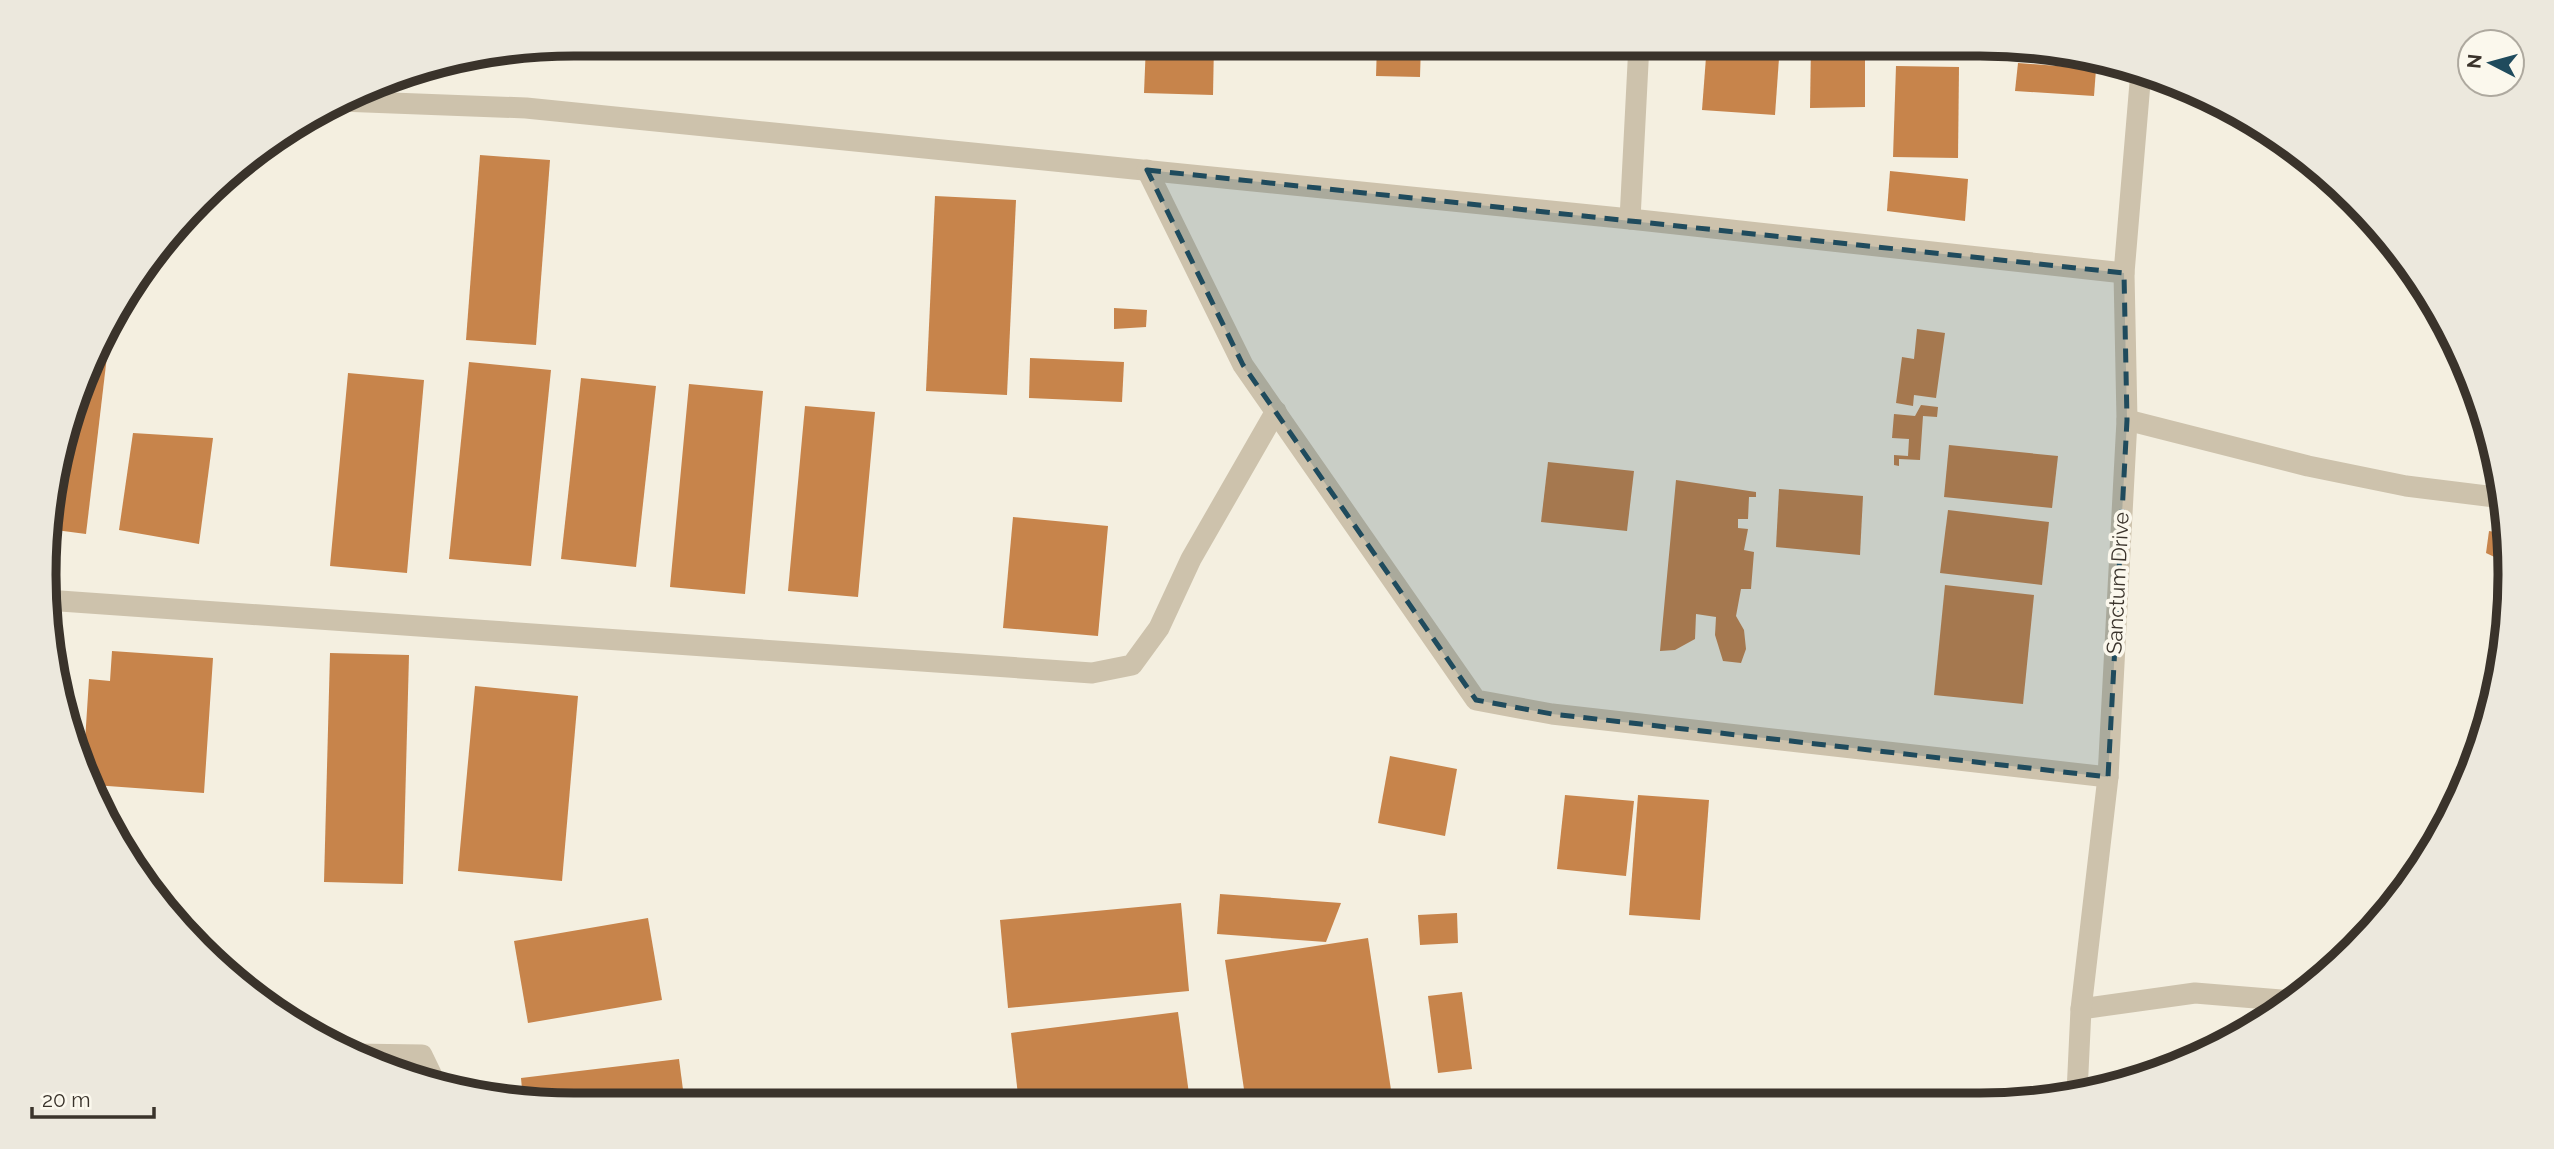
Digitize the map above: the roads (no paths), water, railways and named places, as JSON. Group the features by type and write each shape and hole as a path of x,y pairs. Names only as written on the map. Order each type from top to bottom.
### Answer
{"street":[{"path":"1630,219 1638,56"},
{"name":"Sanctum Drive","path":"2077,1084 2081,1009 2108,777 2127,420 2124,273 2140,82"},
{"path":"361,102 526,108 1630,219 2124,273"},
{"path":"1147,170 1243,365 1476,700 1552,714 2108,777"},
{"path":"57,601 1092,673 1132,665 1159,628 1191,559 1276,411"},
{"path":"2127,420 2394,484 2492,497"},
{"path":"2081,1009 2195,993 2277,1000"},
{"path":"377,1054 422,1055 430,1072"}]}
